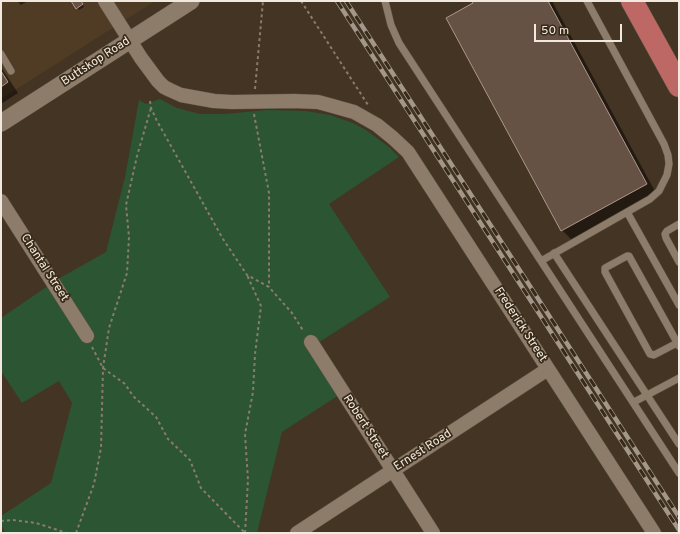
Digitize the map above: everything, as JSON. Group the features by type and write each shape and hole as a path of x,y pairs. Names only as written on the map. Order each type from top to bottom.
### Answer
{"main road":[{"path":"632,1 679,86"}],"street":[{"name":"Frederick Street","path":"105,1 141,58 158,81 170,90 181,95 232,102 318,102 354,112 377,125 408,152 654,533"},
{"name":"Buttskop Road","path":"1,123 191,1"},
{"name":"Chantal Street","path":"1,201 87,336"},
{"name":"Robert Street","path":"310,342 433,533"},
{"name":"Ernest Road","path":"297,533 548,369"}],"lane":[{"path":"385,1 391,25 399,43 679,473"},
{"path":"541,261 554,252 650,199 664,183 669,164 668,155 664,144 587,1"},
{"path":"1,54 11,71"},
{"path":"627,212 679,305"},
{"path":"679,224 667,231 665,234 679,262"},
{"path":"554,252 679,444"},
{"path":"629,256 678,345 654,355 650,354 605,272 605,268 629,256"},
{"path":"634,402 679,378"}],"path":[{"path":"263,1 253,109 269,193 269,287"},
{"path":"301,1 369,107"},
{"path":"150,101 151,108 157,121 223,239 247,275 261,306 255,354 254,392 246,434 248,480 245,533"},
{"path":"76,533 94,484 101,448 103,368 109,328 127,273 129,237 126,205 137,156 151,108"},
{"path":"247,275 269,287 292,313 310,342"},
{"path":"87,336 103,368 125,384 133,396 156,417 168,439 190,460 201,488 245,533"},
{"path":"1,521 13,520 36,523 67,533"}],"shaded area":[{"path":"1,1 155,1 1,99"}],"green space":[{"path":"160,99 177,108 200,114 224,114 267,110 306,111 330,115 353,123 366,130 389,147 399,157 329,204 390,297 313,346 339,395 282,432 257,533 5,533 1,524 1,516 51,483 72,403 59,381 22,403 1,371 1,318 58,279 106,252 125,177 139,100 146,104"}],"building":[{"path":"71,1 81,1 83,4 76,9"},
{"path":"472,1 548,1 647,184 561,231 446,18 473,3"},
{"path":"1,71 8,82 1,87"}],"railway":[{"path":"337,1 679,530"},
{"path":"346,1 679,517"}]}
